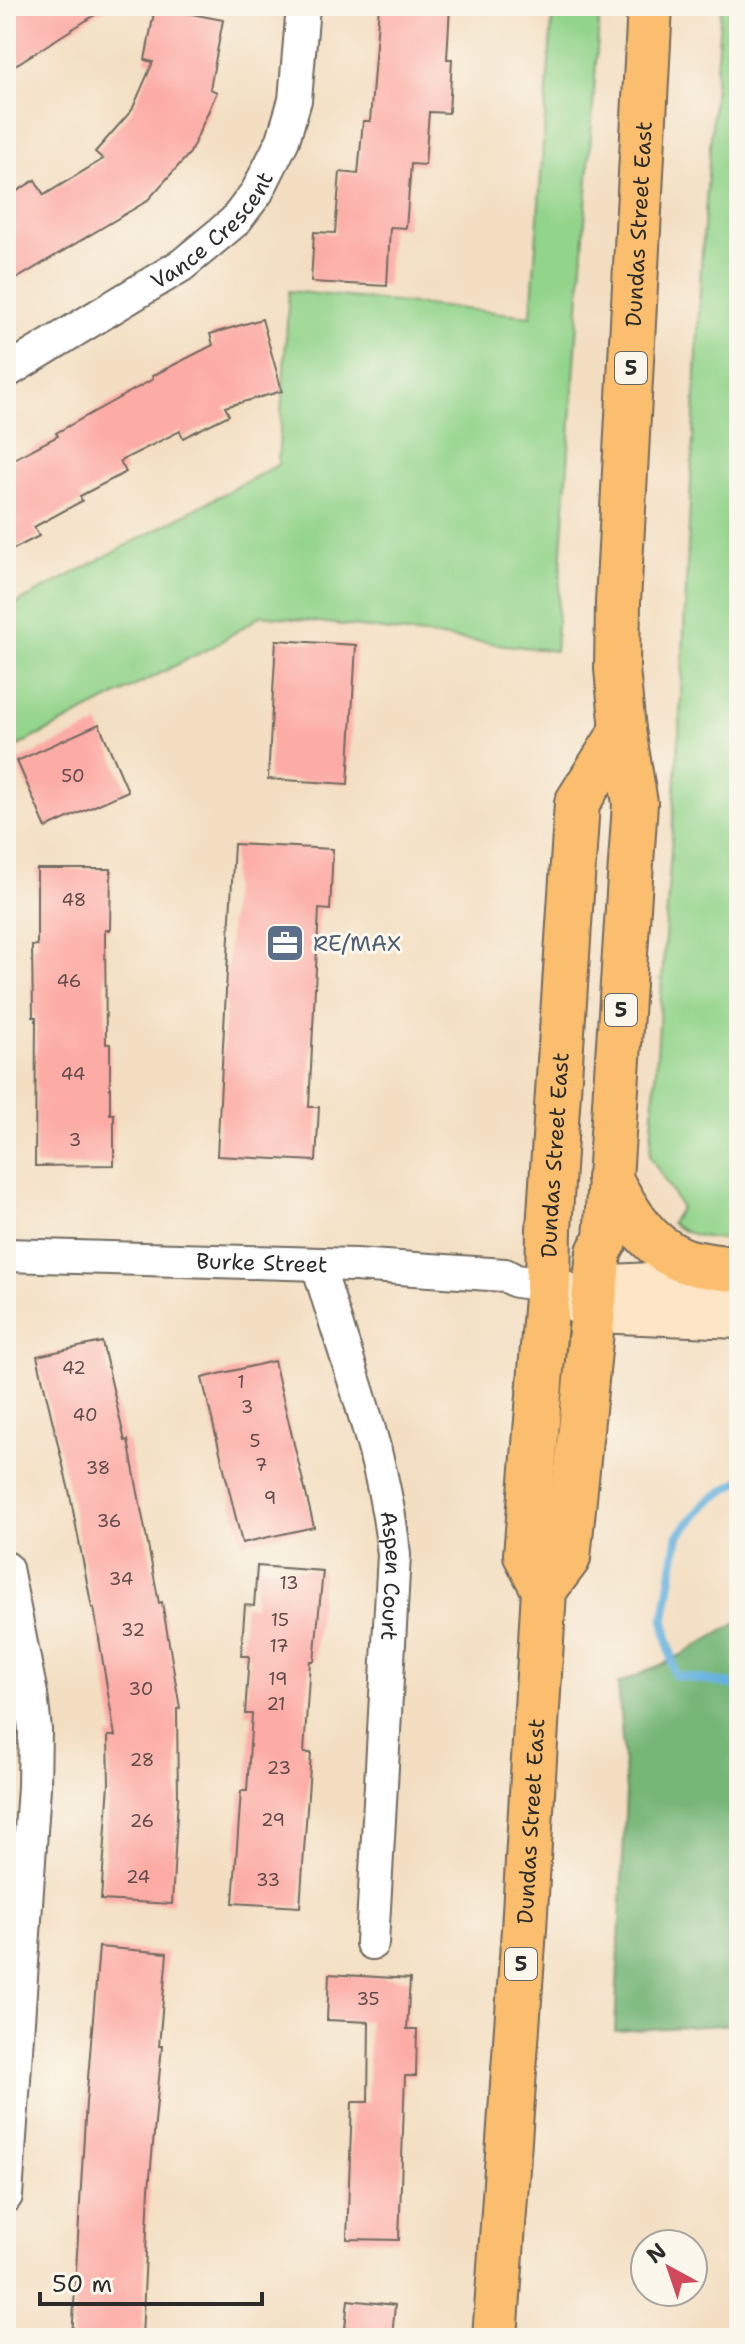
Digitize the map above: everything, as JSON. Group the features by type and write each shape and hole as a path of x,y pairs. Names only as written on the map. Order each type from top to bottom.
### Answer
{"main road":[{"name":"Dundas Street East","path":"544,1590 568,1558 599,1252 606,1239 635,803 617,669 618,602 650,6"},
{"name":"Dundas Street East","path":"495,2338 544,1590 526,1555 532,1283 551,1241 549,1229 577,803 623,730"},
{"path":"609,1178 633,1221 654,1244 684,1260 739,1270"}],"street":[{"name":"Vance Crescent","path":"6,372 182,265 235,221 257,192 283,140 295,100 303,6"},
{"name":"Burke Street","path":"6,1255 318,1264 505,1275 595,1299 739,1316"},
{"name":"Aspen Court","path":"318,1264 370,1432 387,1505 394,1555 372,1943"},
{"path":"595,1299 659,1283 739,1281"},
{"path":"6,1568 25,1657 35,1730 34,1787 6,2196"}],"green space":[{"path":"553,6 600,6 555,651 262,615 214,646 6,752 6,609 278,465 289,291 531,316"},
{"path":"721,6 739,6 739,1240 695,1235 671,1223 681,1207 650,1156 680,718 701,266"},
{"path":"739,1622 739,2024 615,2031 626,1792 618,1684 672,1660"}],"building":[{"path":"6,6 109,6 6,71"},
{"path":"379,6 450,6 447,59 452,59 449,113 429,112 425,165 411,164 406,228 390,227 387,286 311,282 314,232 335,233 340,172 358,174 363,121 370,121"},
{"path":"155,7 223,20 210,89 217,92 190,153 147,201 6,285 6,198 35,180 44,195 103,159 95,152 132,110 153,62 145,60"},
{"path":"262,319 282,391 225,407 229,415 183,438 180,431 120,461 126,472 80,496 82,501 34,527 39,536 6,553 6,463 58,436 56,433 153,379 152,376 213,345 210,334"},
{"path":"276,640 356,645 348,784 268,779"},
{"path":"99,724 128,791 46,828 17,761"},
{"path":"234,844 333,849 330,910 319,909 309,1107 319,1107 316,1161 217,1156"},
{"path":"37,869 111,869 110,930 105,930 106,1044 110,1044 114,1165 35,1166 36,1017 33,1017 32,946 37,945"},
{"path":"102,1342 125,1441 128,1440 159,1603 162,1602 180,1708 177,1709 178,1798 172,1904 101,1900 109,1783 108,1736 115,1736 94,1608 37,1356"},
{"path":"274,1361 314,1527 242,1543 202,1378"},
{"path":"257,1566 323,1571 314,1661 310,1661 304,1753 311,1753 300,1907 233,1903 241,1791 247,1791 252,1714 245,1714 249,1656 241,1656 245,1605 254,1606"},
{"path":"99,1947 167,1953 149,2188 142,2338 72,2338"},
{"path":"329,1974 410,1979 407,2029 417,2029 416,2076 405,2076 399,2240 347,2239 352,2102 368,2102 369,2022 327,2020"},
{"path":"348,2300 395,2305 392,2338 344,2338"}],"waterway":[{"path":"739,1481 707,1502 678,1536 664,1621 675,1675 739,1686"}],"place":[{"name":"RE/MAX","path":"285,943"}]}
